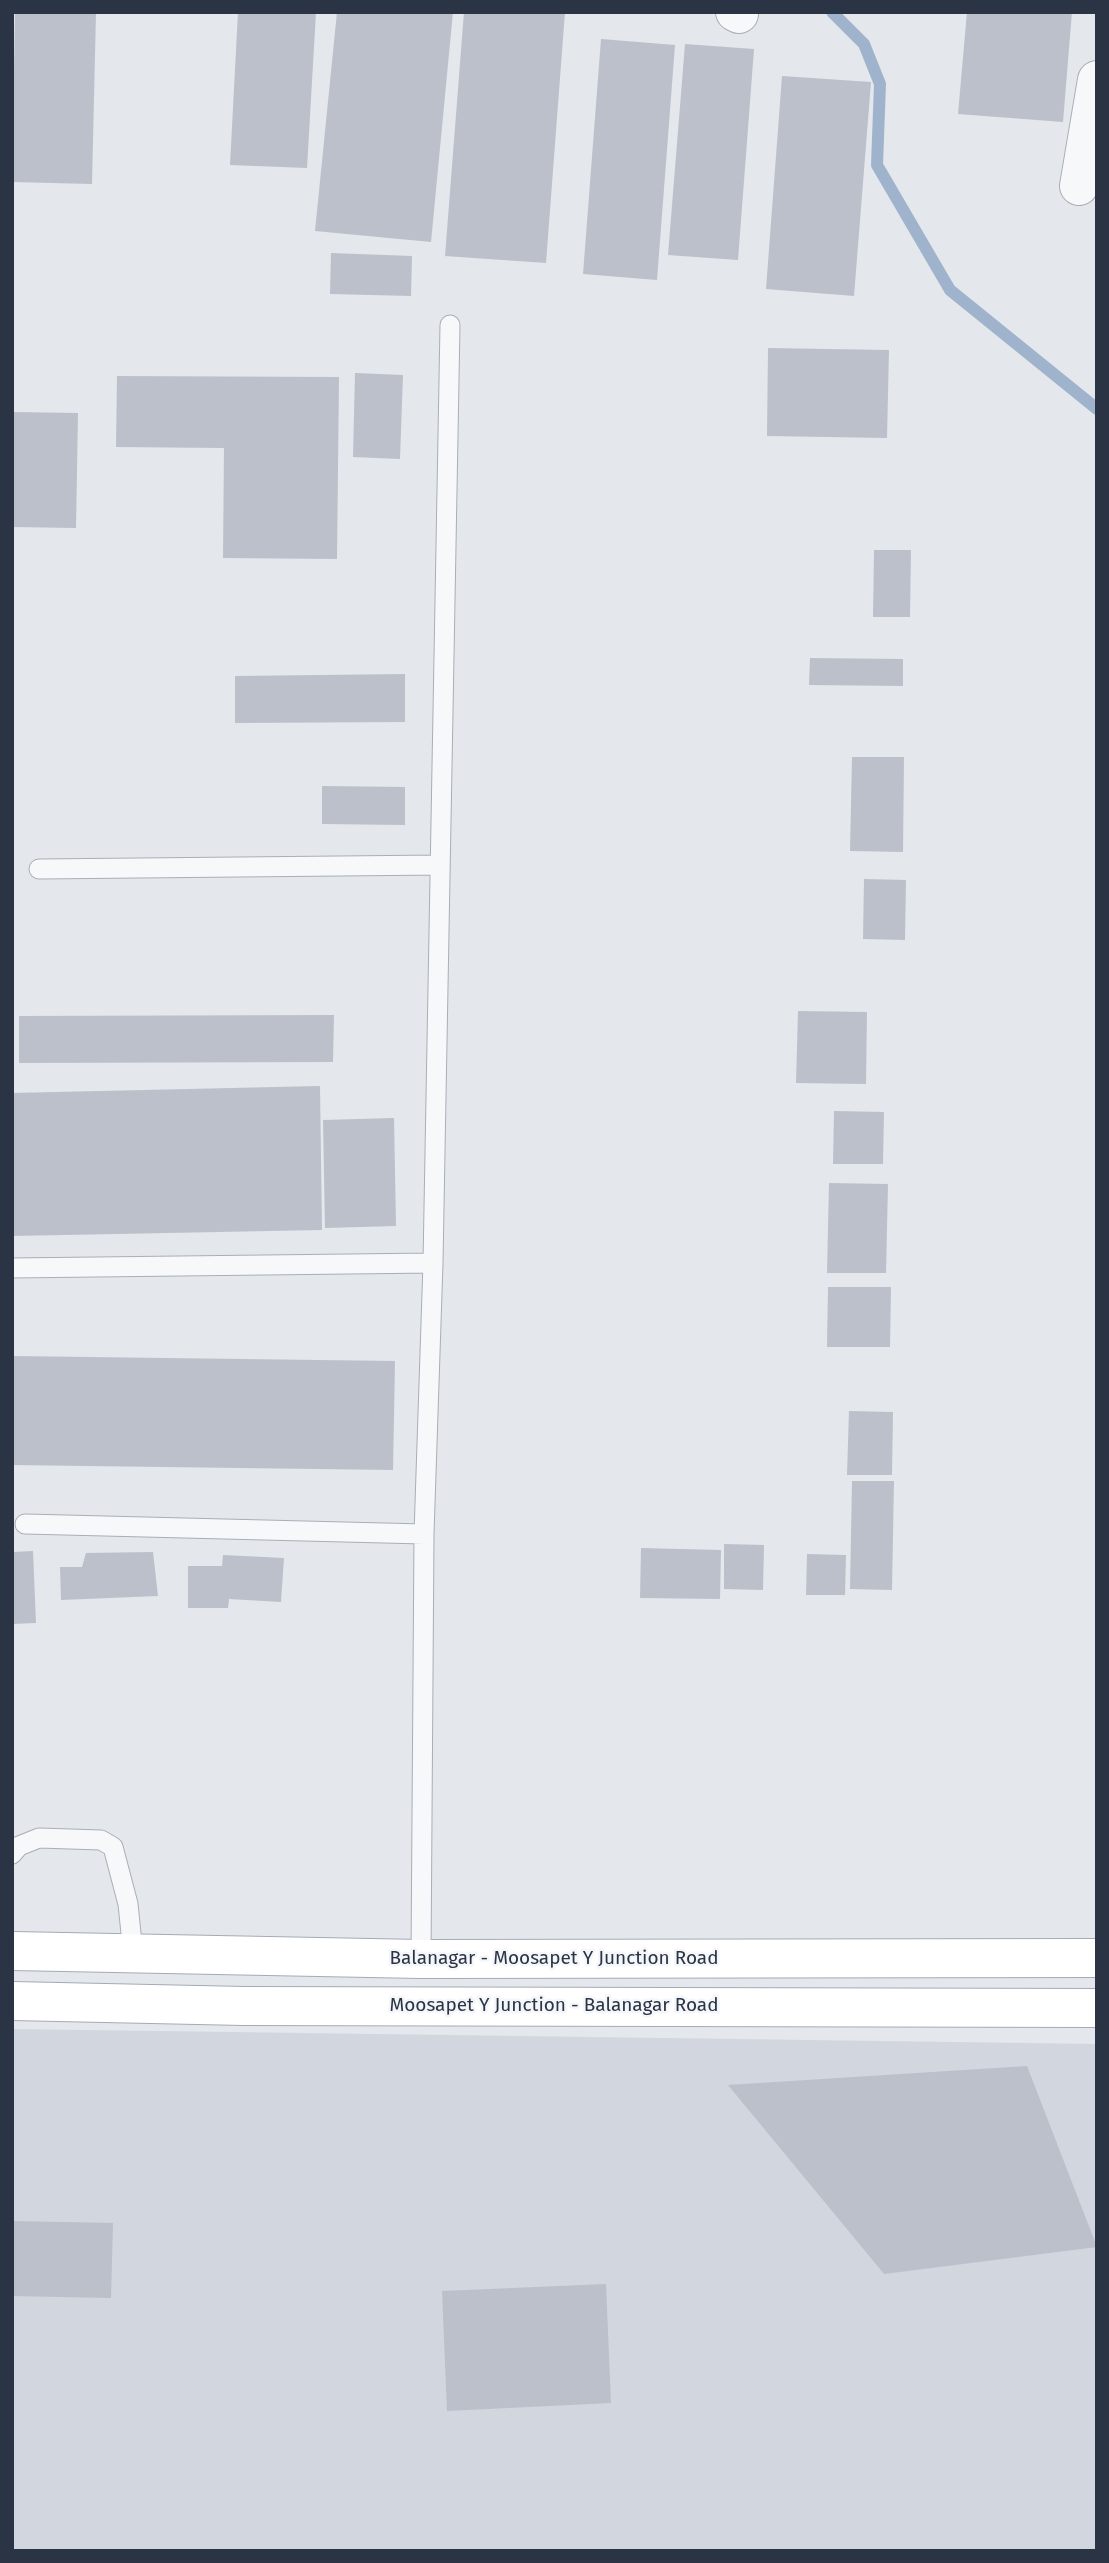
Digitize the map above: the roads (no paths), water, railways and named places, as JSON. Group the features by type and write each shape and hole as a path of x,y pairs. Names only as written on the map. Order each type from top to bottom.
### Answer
{"main road":[{"name":"Balanagar - Moosapet Y Junction Road","path":"12,1951 421,1959 1097,1958"},
{"name":"Moosapet Y Junction - Balanagar Road","path":"12,2001 244,2006 1097,2008"}],"street":[{"path":"1079,186 1097,80"}],"lane":[{"path":"421,1959 424,1534 433,1263 450,325"},
{"path":"39,869 440,865"},
{"path":"12,1268 433,1263"},
{"path":"25,1524 424,1534"},
{"path":"12,1854 19,1846 39,1838 101,1840 113,1847 128,1903 133,1953"}],"waterway":[{"path":"832,12 864,44 880,84 877,165 950,290 1097,409"}]}
